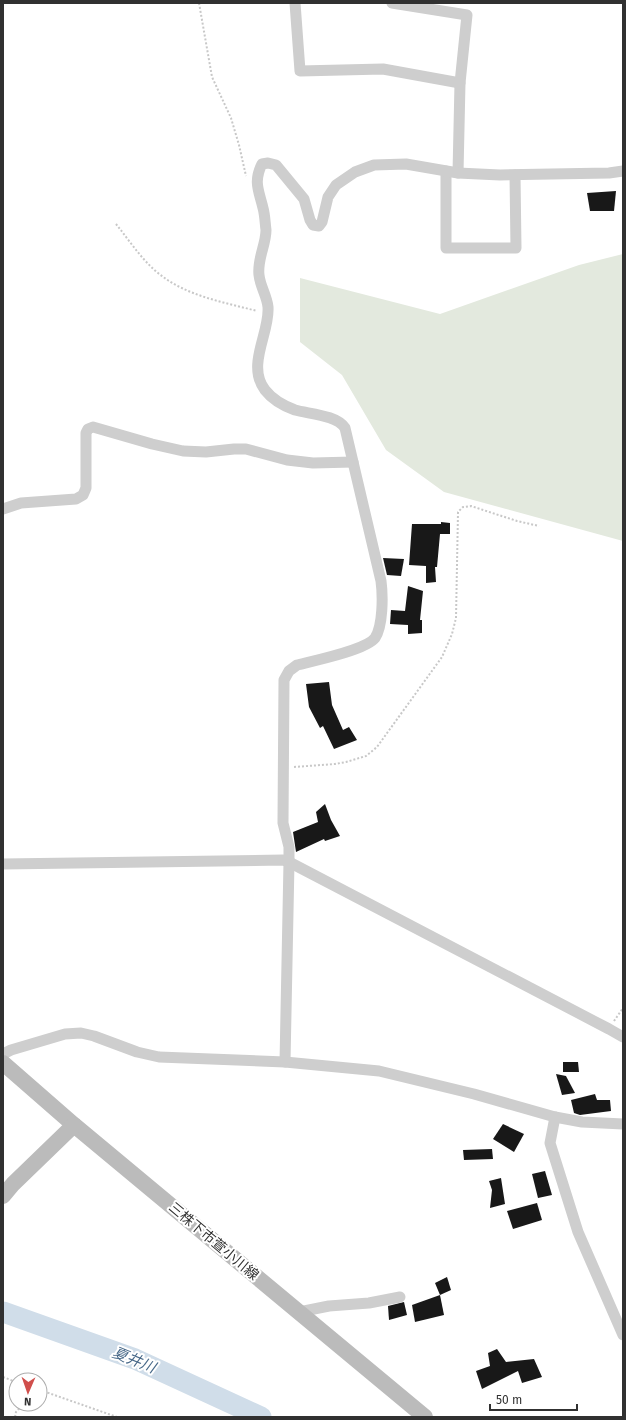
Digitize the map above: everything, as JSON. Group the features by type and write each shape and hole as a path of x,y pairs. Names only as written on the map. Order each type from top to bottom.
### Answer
{"main road":[{"name":"三株下市萱小川線","path":"3,1063 74,1125 425,1417"},
{"path":"3,1196 12,1184 74,1125"}],"street":[{"path":"295,3 300,71 383,69 460,83"},
{"path":"392,3 449,7 467,14 460,83 458,173"},
{"path":"285,1055 289,862 288,847 283,823 282,768 284,680 289,671 297,665 362,647 374,640 379,630 383,592 345,428 338,420 293,409 279,402 264,390 258,375 258,353 268,320 268,306 260,285 258,273 266,231 264,209 257,188 258,173 262,164 268,163 276,165 304,199 313,225 319,226 322,222 328,197 336,185 355,172 374,165 406,164 458,173 515,175 609,173 623,171"},
{"path":"446,171 446,248 516,248 515,175"},
{"path":"3,509 22,503 76,499 83,495 86,488 86,433 88,429 93,427 152,444 183,451 206,452 234,449 246,450 287,460 313,463 353,462"},
{"path":"3,864 283,860 622,1037"},
{"path":"3,1054 11,1050 65,1034 81,1033 137,1052 159,1056 285,1055 379,1071 474,1094 555,1117 582,1122 623,1124"},
{"path":"555,1117 550,1143 578,1232 623,1334"},
{"path":"299,1312 329,1306 369,1303 400,1297"}],"path":[{"path":"199,3 212,77 231,118 239,145 247,182"},
{"path":"116,224 158,273 178,286 197,295 268,314"},
{"path":"282,768 335,764 366,756 377,747 442,657 452,634 456,618 458,512 463,507 472,506 539,526"},
{"path":"609,1029 623,1008"},
{"path":"48,1393 117,1417"}],"shaded area":[{"path":"623,254 623,541 444,492 386,450 342,375 300,342 300,278 440,314 579,265"}],"building":[{"path":"616,191 614,211 590,211 587,193"},
{"path":"441,522 450,523 450,534 440,534 437,567 435,567 436,582 426,583 426,566 409,565 412,524 441,524"},
{"path":"383,558 404,559 401,576 387,575"},
{"path":"408,586 423,591 420,620 422,620 422,633 408,634 408,625 390,624 391,610 405,611"},
{"path":"329,682 332,705 343,730 349,727 357,740 334,749 323,726 320,728 309,707 306,684"},
{"path":"325,804 331,820 340,836 325,841 324,839 296,852 293,832 318,822 316,812"},
{"path":"563,1062 578,1062 579,1072 563,1072"},
{"path":"556,1074 566,1076 575,1093 562,1095"},
{"path":"595,1094 597,1100 610,1100 611,1111 580,1115 574,1113 571,1100"},
{"path":"503,1124 524,1134 514,1152 493,1139"},
{"path":"492,1149 493,1159 464,1160 463,1150"},
{"path":"545,1171 552,1195 538,1198 532,1174"},
{"path":"501,1178 505,1204 490,1208 492,1190 489,1181"},
{"path":"537,1203 542,1220 513,1229 507,1211"},
{"path":"447,1277 451,1290 440,1295 435,1283"},
{"path":"440,1295 444,1315 415,1322 412,1305"},
{"path":"404,1302 407,1315 389,1320 388,1306"},
{"path":"497,1349 506,1362 534,1359 542,1377 522,1383 518,1371 482,1389 476,1371 490,1366 488,1353"}],"waterway":[{"name":"夏井川","path":"3,1312 135,1359 261,1417"}]}
